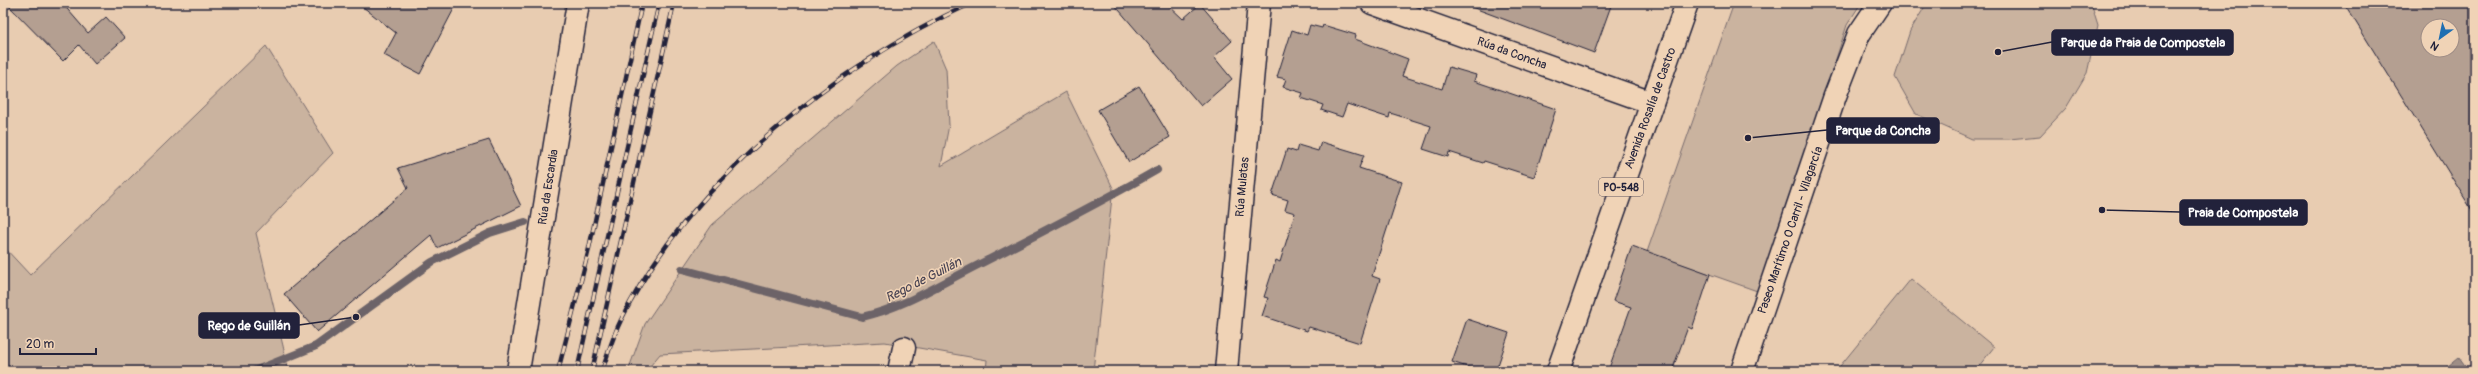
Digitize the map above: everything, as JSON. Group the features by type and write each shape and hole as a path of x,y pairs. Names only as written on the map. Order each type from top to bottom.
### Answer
{"street":[{"name":"Rúa da Escardia","path":"518,371 578,3"},
{"name":"Rúa Mulatas","path":"1226,371 1259,3"},
{"name":"Rúa da Concha","path":"1372,3 1652,102"},
{"name":"Avenida Rosalía de Castro","path":"1558,371 1687,3"},
{"name":"Paseo Marítimo O Carril - Vilagarcía","path":"1742,371 1835,96 1859,34 1880,3"},
{"path":"899,371 904,348"}],"shaded area":[{"path":"1734,3 1861,3 1847,25 1760,292 1647,252"},
{"path":"1927,3 2091,3 2098,25 2087,73 2066,108 2040,136 2009,139 1972,139 1916,114 1895,77 1910,31"},
{"path":"934,41 946,69 949,125 941,166 1066,92 1113,188 1093,371 986,371 987,360 885,342 660,354 646,371 628,371 645,324 712,225 897,66"},
{"path":"266,46 333,153 256,233 289,371 3,371 3,246 30,275"},
{"path":"1911,279 1994,347 1975,371 1836,371"},
{"path":"2459,357 2469,371 2442,371"}],"building":[{"path":"6,3 62,3 88,33 106,17 125,38 95,64 79,45 63,61"},
{"path":"358,3 457,3 420,74 384,55 396,33"},
{"path":"1113,3 1166,3 1183,19 1200,4 1232,41 1214,57 1232,79 1201,106"},
{"path":"1466,3 1612,3 1594,53 1466,5"},
{"path":"2344,3 2475,3 2475,215"},
{"path":"1310,25 1322,28 1323,25 1356,35 1355,39 1408,59 1402,76 1442,89 1449,67 1476,75 1474,81 1556,109 1534,177 1484,161 1483,163 1449,152 1448,157 1423,149 1431,126 1390,113 1389,118 1347,104 1342,117 1321,110 1323,105 1301,98 1303,93 1283,87 1286,79 1277,77 1292,30 1307,35"},
{"path":"1139,86 1170,137 1129,162 1098,110"},
{"path":"489,140 521,206 437,248 431,235 317,332 284,294 408,188 398,168"},
{"path":"1321,142 1364,155 1359,168 1402,182 1372,276 1380,279 1360,343 1309,327 1307,331 1262,316 1268,298 1264,297 1276,260 1280,262 1295,213 1285,210 1288,200 1272,195 1287,149 1296,152 1298,145 1318,151"},
{"path":"1632,246 1710,274 1692,329 1688,327 1672,371 1608,371 1631,307 1613,301"},
{"path":"1467,319 1509,333 1496,371 1479,371 1452,362"}],"waterway":[{"name":"Rego de Guillán","path":"682,269 862,317 907,302 1090,207 1157,170"},
{"name":"Rego de Guillán","path":"254,371 316,346 432,262 490,233 525,222"}],"railway":[{"path":"558,371 588,253 642,3"},
{"path":"577,371 659,3"},
{"path":"592,371 674,3"},
{"path":"602,371 621,320 650,269 686,221 726,176 771,133 818,95 869,60 920,29 972,3"}],"place":[{"name":"Parque da Praia de Compostela","path":"1998,52"},
{"name":"Parque da Concha","path":"1748,138"},
{"name":"Praia de Compostela","path":"2102,210"},
{"name":"Rego de Guillán","path":"356,317"}]}
